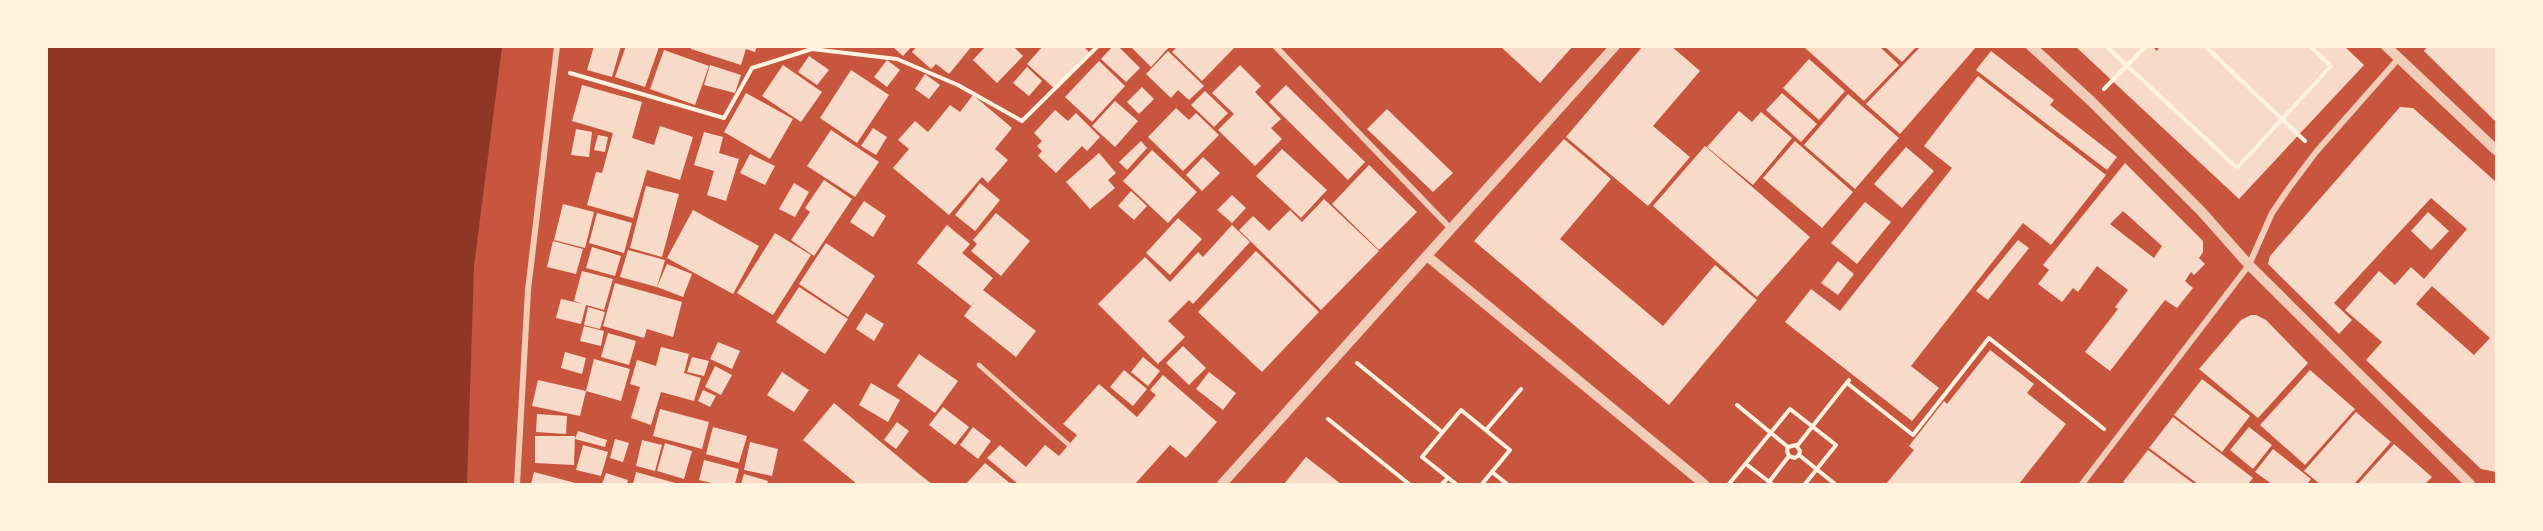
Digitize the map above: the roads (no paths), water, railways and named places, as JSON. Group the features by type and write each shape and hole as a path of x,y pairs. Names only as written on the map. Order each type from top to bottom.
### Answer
{"street":[{"path":"517,484 528,290 557,46"},
{"path":"1275,46 1451,229"},
{"path":"1222,484 1615,46"},
{"path":"2031,46 2091,101 2201,211 2249,265 2470,484"},
{"path":"2386,46 2496,150"},
{"path":"2082,484 2249,265 2272,213 2316,152 2399,58"},
{"path":"1427,256 1704,484"}],"lane":[{"path":"979,365 1069,445"}]}
